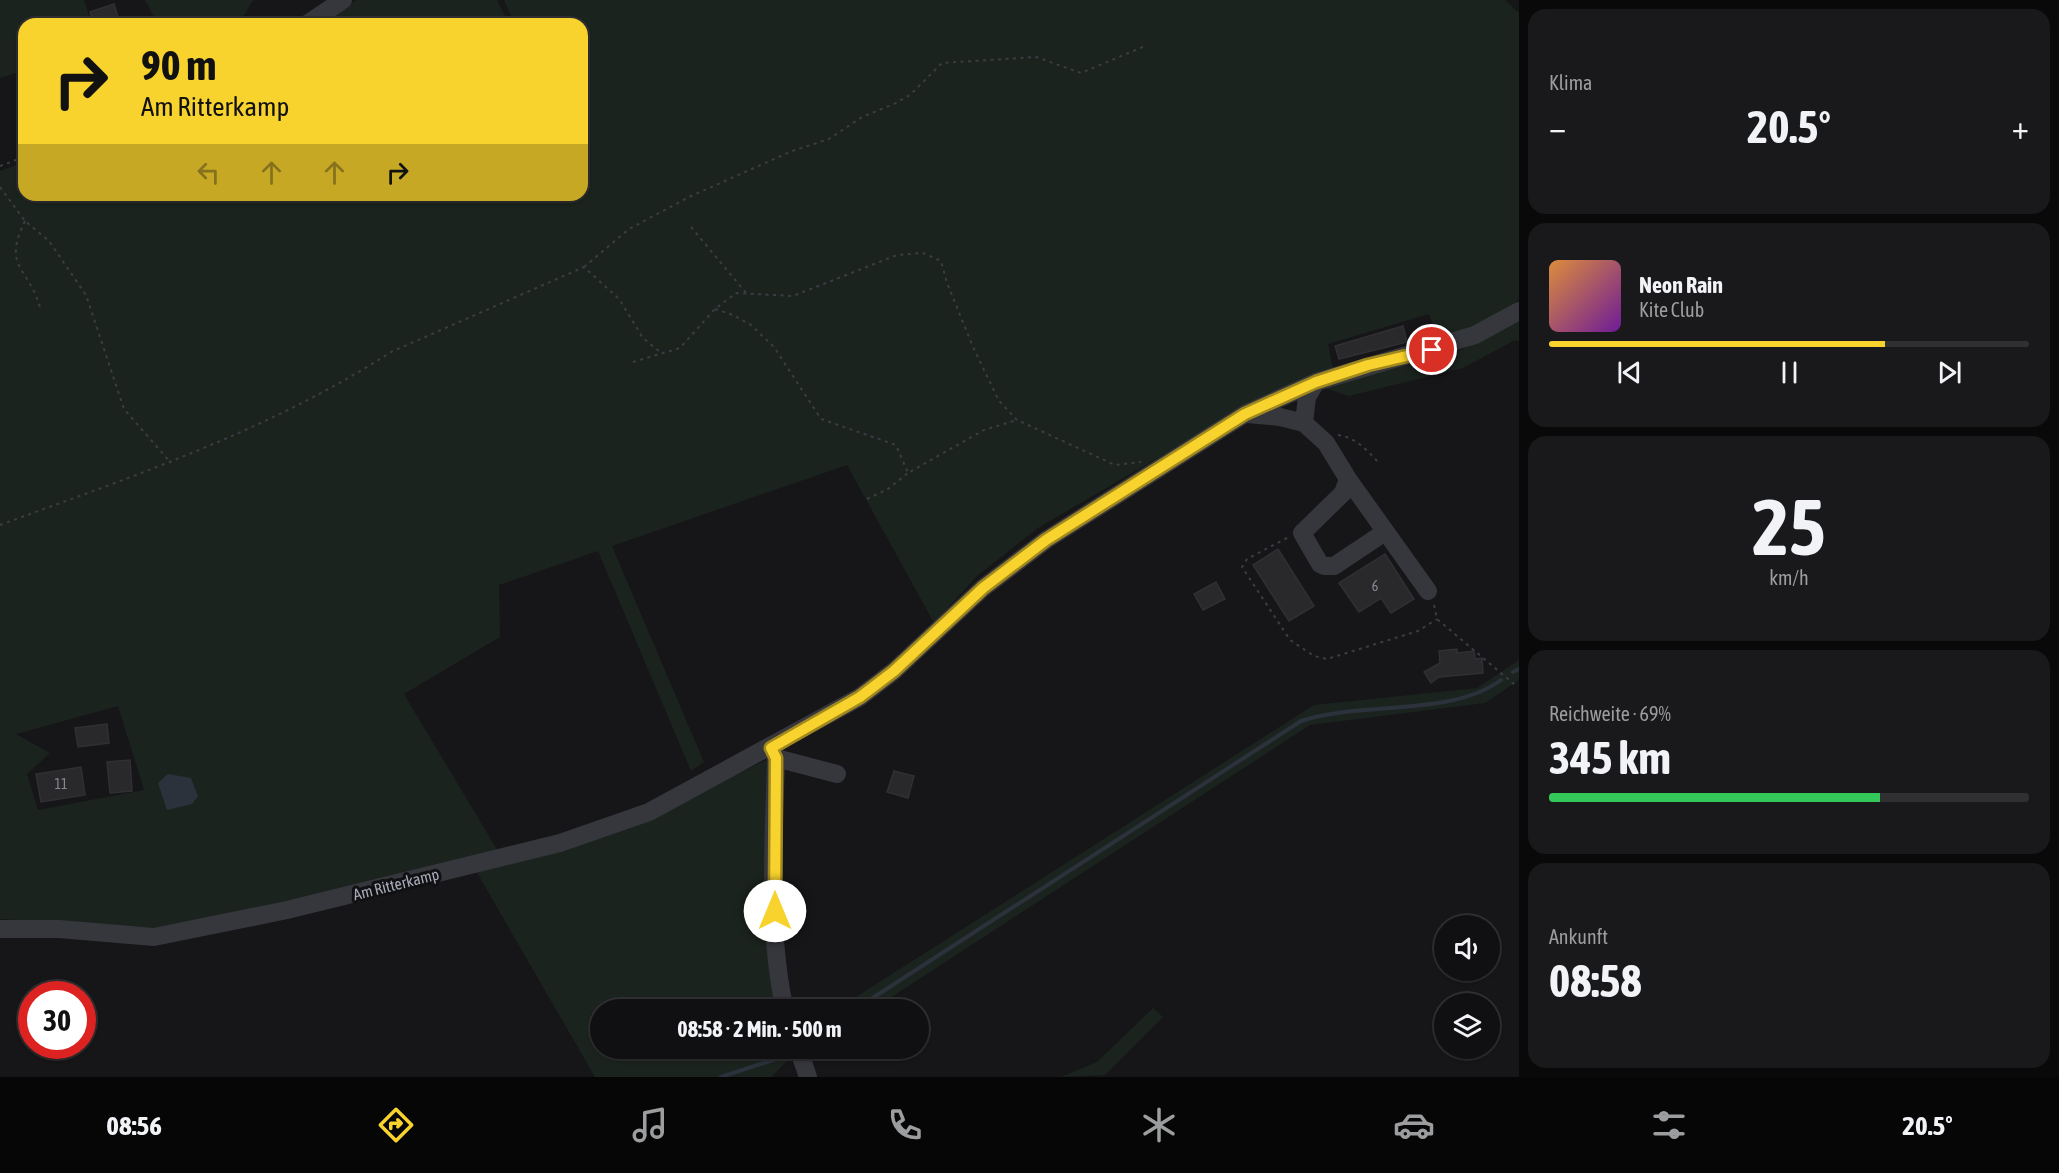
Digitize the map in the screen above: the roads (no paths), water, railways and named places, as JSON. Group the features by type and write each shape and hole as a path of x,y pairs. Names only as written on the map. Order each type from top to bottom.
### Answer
{"street":[{"path":"316,18 343,0"},
{"name":"Am Ritterkamp","path":"0,929 59,929 154,937 287,910 561,843 649,813 774,753 860,697 894,671 983,588 1046,540 1245,414 1316,382 1475,335 1519,311"},
{"path":"1310,427 1307,397 1316,382"},
{"path":"1245,414 1280,417 1310,427 1326,443 1348,479 1428,591"},
{"path":"1348,479 1343,493 1302,533 1320,564 1328,567 1341,562 1385,532"},
{"path":"782,999 777,976 775,928 774,753 837,774"},
{"path":"802,1059 808,1077"}],"waterway":[{"path":"1513,672 1519,669"},
{"path":"871,999 1301,721 1351,711 1432,704 1457,699 1481,692 1501,680"},
{"path":"721,1077 776,1059"}]}
